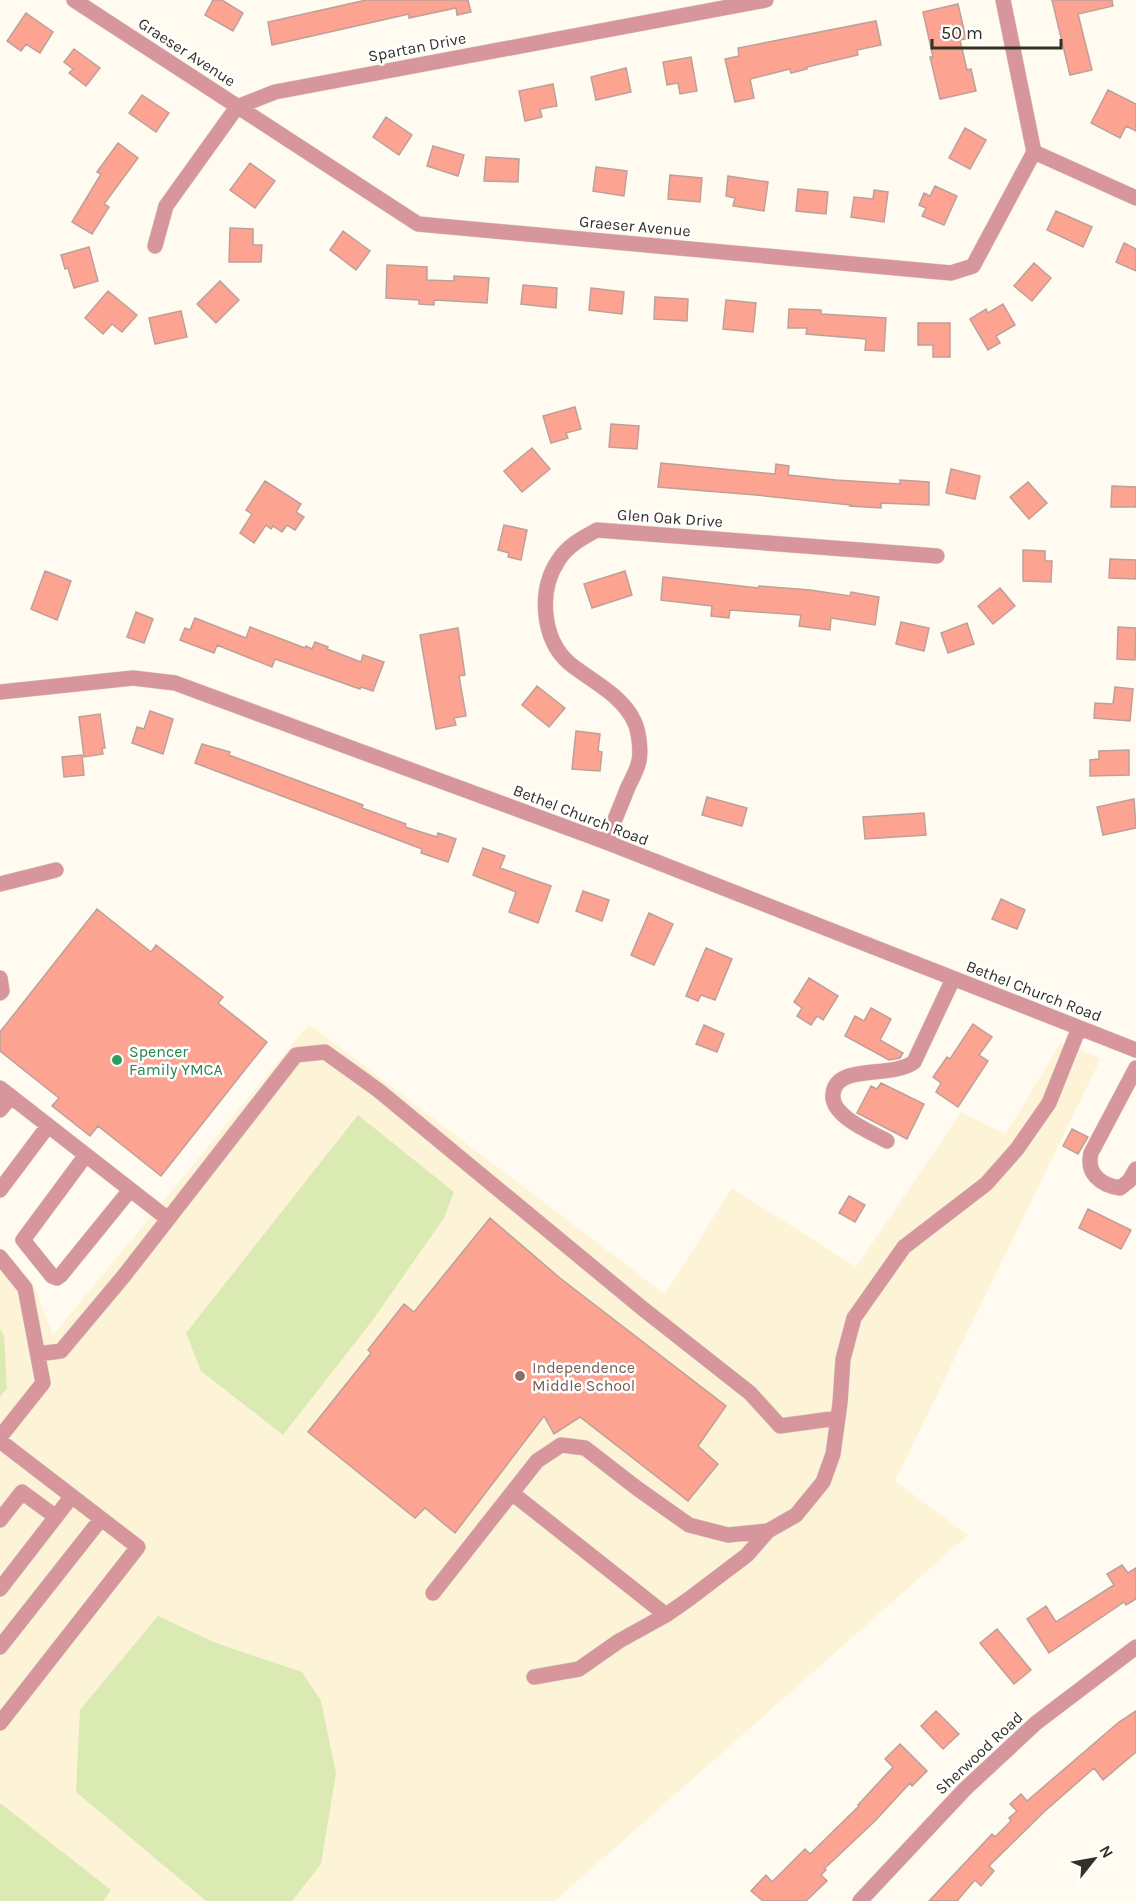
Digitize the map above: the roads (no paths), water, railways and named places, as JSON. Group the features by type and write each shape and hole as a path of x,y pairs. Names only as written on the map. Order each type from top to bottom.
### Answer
{"street":[{"name":"Graeser Avenue","path":"74,0 418,224 951,273 973,266 1034,152"},
{"name":"Spartan Drive","path":"237,107 275,92 766,0"},
{"path":"1003,0 1034,152 1136,198"},
{"path":"154,246 166,206 237,107"},
{"name":"Glen Oak Drive","path":"606,843 639,761 639,741 634,721 620,702 603,686 568,662 553,640 545,614 546,589 557,561 575,542 597,530 937,556"},
{"name":"Bethel Church Road","path":"0,692 133,678 175,683 606,843 1136,1050"},
{"path":"0,884 56,870"},
{"path":"0,978 2,991 0,993"},
{"path":"887,1141 844,1116 833,1098 836,1083 846,1076 905,1069 914,1062 953,979"},
{"path":"534,1677 579,1669 619,1641 666,1615 747,1555 768,1532 796,1515 823,1482 833,1454 843,1359 854,1318 904,1247 986,1184 1017,1149 1049,1103 1079,1028"},
{"path":"38,1354 61,1352 296,1056 325,1052 378,1090 642,1308 750,1393 780,1426 838,1418"},
{"path":"1136,1068 1089,1160 1090,1169 1097,1179 1110,1187 1120,1188 1129,1181 1136,1169"},
{"path":"0,1110 5,1092 168,1220"},
{"path":"0,1190 48,1126"},
{"path":"86,1155 23,1240 52,1276 57,1278 61,1275 130,1190"},
{"path":"0,1257 25,1288 43,1383 0,1439 138,1547 0,1723"},
{"path":"434,1593 537,1461 561,1445 585,1448 638,1490 688,1525 728,1535 768,1532"},
{"path":"0,1520 22,1492 56,1517"},
{"path":"512,1493 666,1615"},
{"path":"0,1589 72,1496"},
{"path":"0,1647 101,1519"},
{"name":"Sherwood Road","path":"860,1901 965,1789 1036,1724 1136,1647"}],"place":[{"name":"Spencer Family YMCA","path":"117,1060"},
{"name":"Independence Middle School","path":"520,1376"}]}
